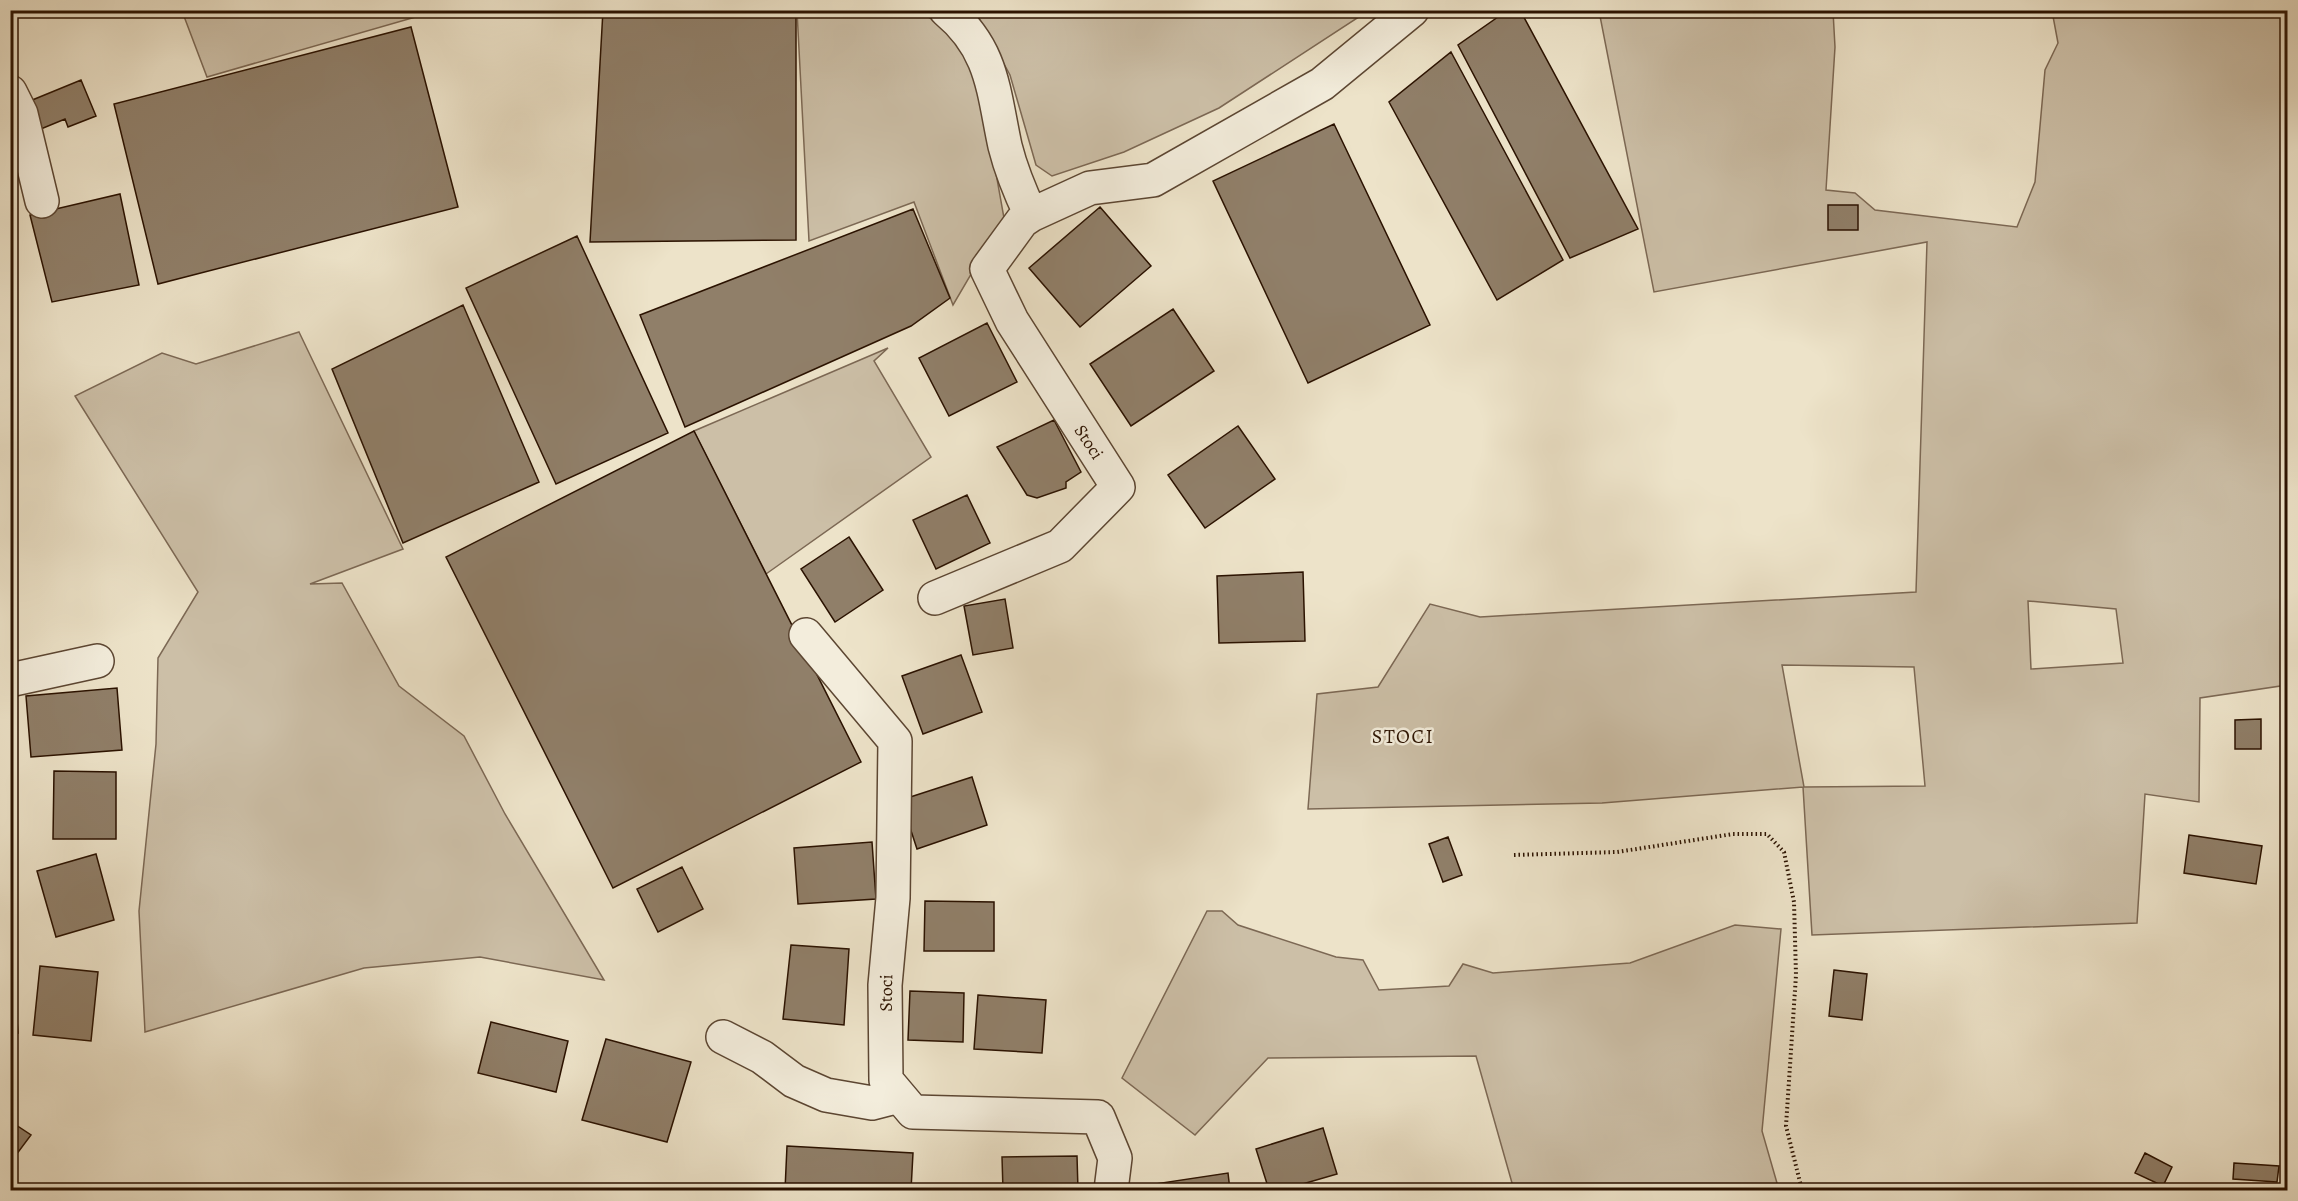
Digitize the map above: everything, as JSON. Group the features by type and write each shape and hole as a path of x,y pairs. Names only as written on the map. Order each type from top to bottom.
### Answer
{"street":[{"path":"946,10 964,25 982,51 993,79 1006,147 1016,183 1031,215"},
{"name":"Stoci","path":"935,598 1060,546 1118,487 1012,321 987,269 1022,221 1090,188 1153,180 1322,84 1412,10"},
{"path":"10,92 21,114 42,201"},
{"name":"Stoci","path":"806,635 895,741 893,898 885,985 886,1080 913,1113 1098,1117 1115,1158 1111,1191"},
{"path":"10,680 97,661"},
{"path":"723,1037 762,1057 794,1082 826,1095 872,1103 899,1095"}],"path":[{"path":"1514,855 1617,852 1733,834 1767,834 1784,852 1794,902 1796,975 1786,1126 1802,1191"}],"shaded area":[{"path":"182,11 417,11 419,16 207,77"},
{"path":"797,11 919,11 946,28 969,59 981,89 1004,218 953,305 914,202 809,241"},
{"path":"975,11 1368,11 1219,108 1124,152 1052,176 1036,165 1010,75"},
{"path":"1599,11 1833,11 1835,47 1826,190 1855,193 1875,210 2017,227 2035,182 2045,70 2058,43 2052,11 2287,11 2287,685 2200,698 2199,802 2145,794 2137,923 1812,935 1803,787 1602,803 1308,809 1317,694 1378,687 1430,604 1480,617 1916,592 1927,242 1654,292","holes":["2028,601 2116,609 2123,663 2031,669","1782,665 1914,667 1925,786 1804,787"]},
{"path":"299,332 403,549 310,584 342,583 399,686 464,736 505,814 604,980 480,957 364,968 145,1032 139,911 156,744 158,658 198,592 75,396 162,353 196,364"},
{"path":"888,348 874,361 931,457 766,574 694,431"},
{"path":"1207,911 1222,911 1238,925 1336,957 1363,960 1379,990 1449,986 1463,964 1493,973 1630,963 1735,925 1781,929 1762,1131 1779,1190 1514,1190 1476,1056 1268,1058 1195,1135 1122,1078"}],"building":[{"path":"603,10 796,10 796,240 590,242"},
{"path":"1508,10 1520,10 1638,229 1570,258 1458,45"},
{"path":"411,27 458,207 158,284 114,104"},
{"path":"1451,52 1563,260 1497,300 1389,102"},
{"path":"81,80 96,116 68,127 65,119 36,131 25,103"},
{"path":"1334,124 1430,325 1308,383 1213,181"},
{"path":"120,194 139,285 52,302 30,215"},
{"path":"1828,205 1858,205 1858,230 1828,230"},
{"path":"1100,207 1151,266 1080,327 1029,268"},
{"path":"913,209 950,298 911,326 685,427 640,315"},
{"path":"577,236 668,433 556,484 466,288"},
{"path":"463,305 539,482 403,543 332,369"},
{"path":"1173,309 1214,371 1131,426 1090,364"},
{"path":"987,323 1017,382 949,416 919,358"},
{"path":"1054,420 1081,472 1066,482 1066,488 1037,498 1027,495 997,447"},
{"path":"1238,426 1275,479 1205,528 1168,475"},
{"path":"694,431 861,762 613,888 446,557"},
{"path":"967,495 990,543 936,569 913,520"},
{"path":"849,537 883,590 835,622 801,569"},
{"path":"1303,572 1305,641 1219,643 1217,576"},
{"path":"1005,599 1013,648 973,655 964,606"},
{"path":"961,655 982,712 923,734 902,676"},
{"path":"117,688 122,750 31,757 26,696"},
{"path":"2261,719 2261,749 2235,749 2235,720"},
{"path":"54,771 116,772 116,839 53,839"},
{"path":"972,777 987,825 917,849 901,800"},
{"path":"2189,835 2262,846 2256,884 2184,873"},
{"path":"1448,837 1462,875 1443,882 1429,844"},
{"path":"872,842 876,899 798,904 794,848"},
{"path":"96,854 114,920 56,937 37,871"},
{"path":"682,867 703,909 658,932 637,889"},
{"path":"925,901 994,902 994,951 924,951"},
{"path":"791,945 849,949 844,1025 783,1019"},
{"path":"40,966 98,972 91,1041 33,1035"},
{"path":"1834,970 1867,974 1862,1020 1829,1016"},
{"path":"10,980 14,980 18,1033 10,1034"},
{"path":"910,991 964,993 963,1042 908,1040"},
{"path":"978,995 1046,1000 1042,1053 974,1049"},
{"path":"491,1022 568,1041 556,1092 478,1073"},
{"path":"606,1039 691,1062 667,1142 582,1120"},
{"path":"10,1121 31,1135 10,1163"},
{"path":"1323,1128 1337,1174 1282,1190 1269,1190 1256,1149"},
{"path":"787,1146 913,1153 911,1190 785,1190"},
{"path":"2145,1153 2172,1167 2163,1186 2135,1173"},
{"path":"1077,1156 1078,1190 1003,1190 1002,1157"},
{"path":"2234,1163 2279,1166 2277,1182 2233,1179"},
{"path":"1228,1173 1230,1190 1149,1190 1148,1185"}],"district":[{"name":"STOCI","path":"1403,736"}]}
